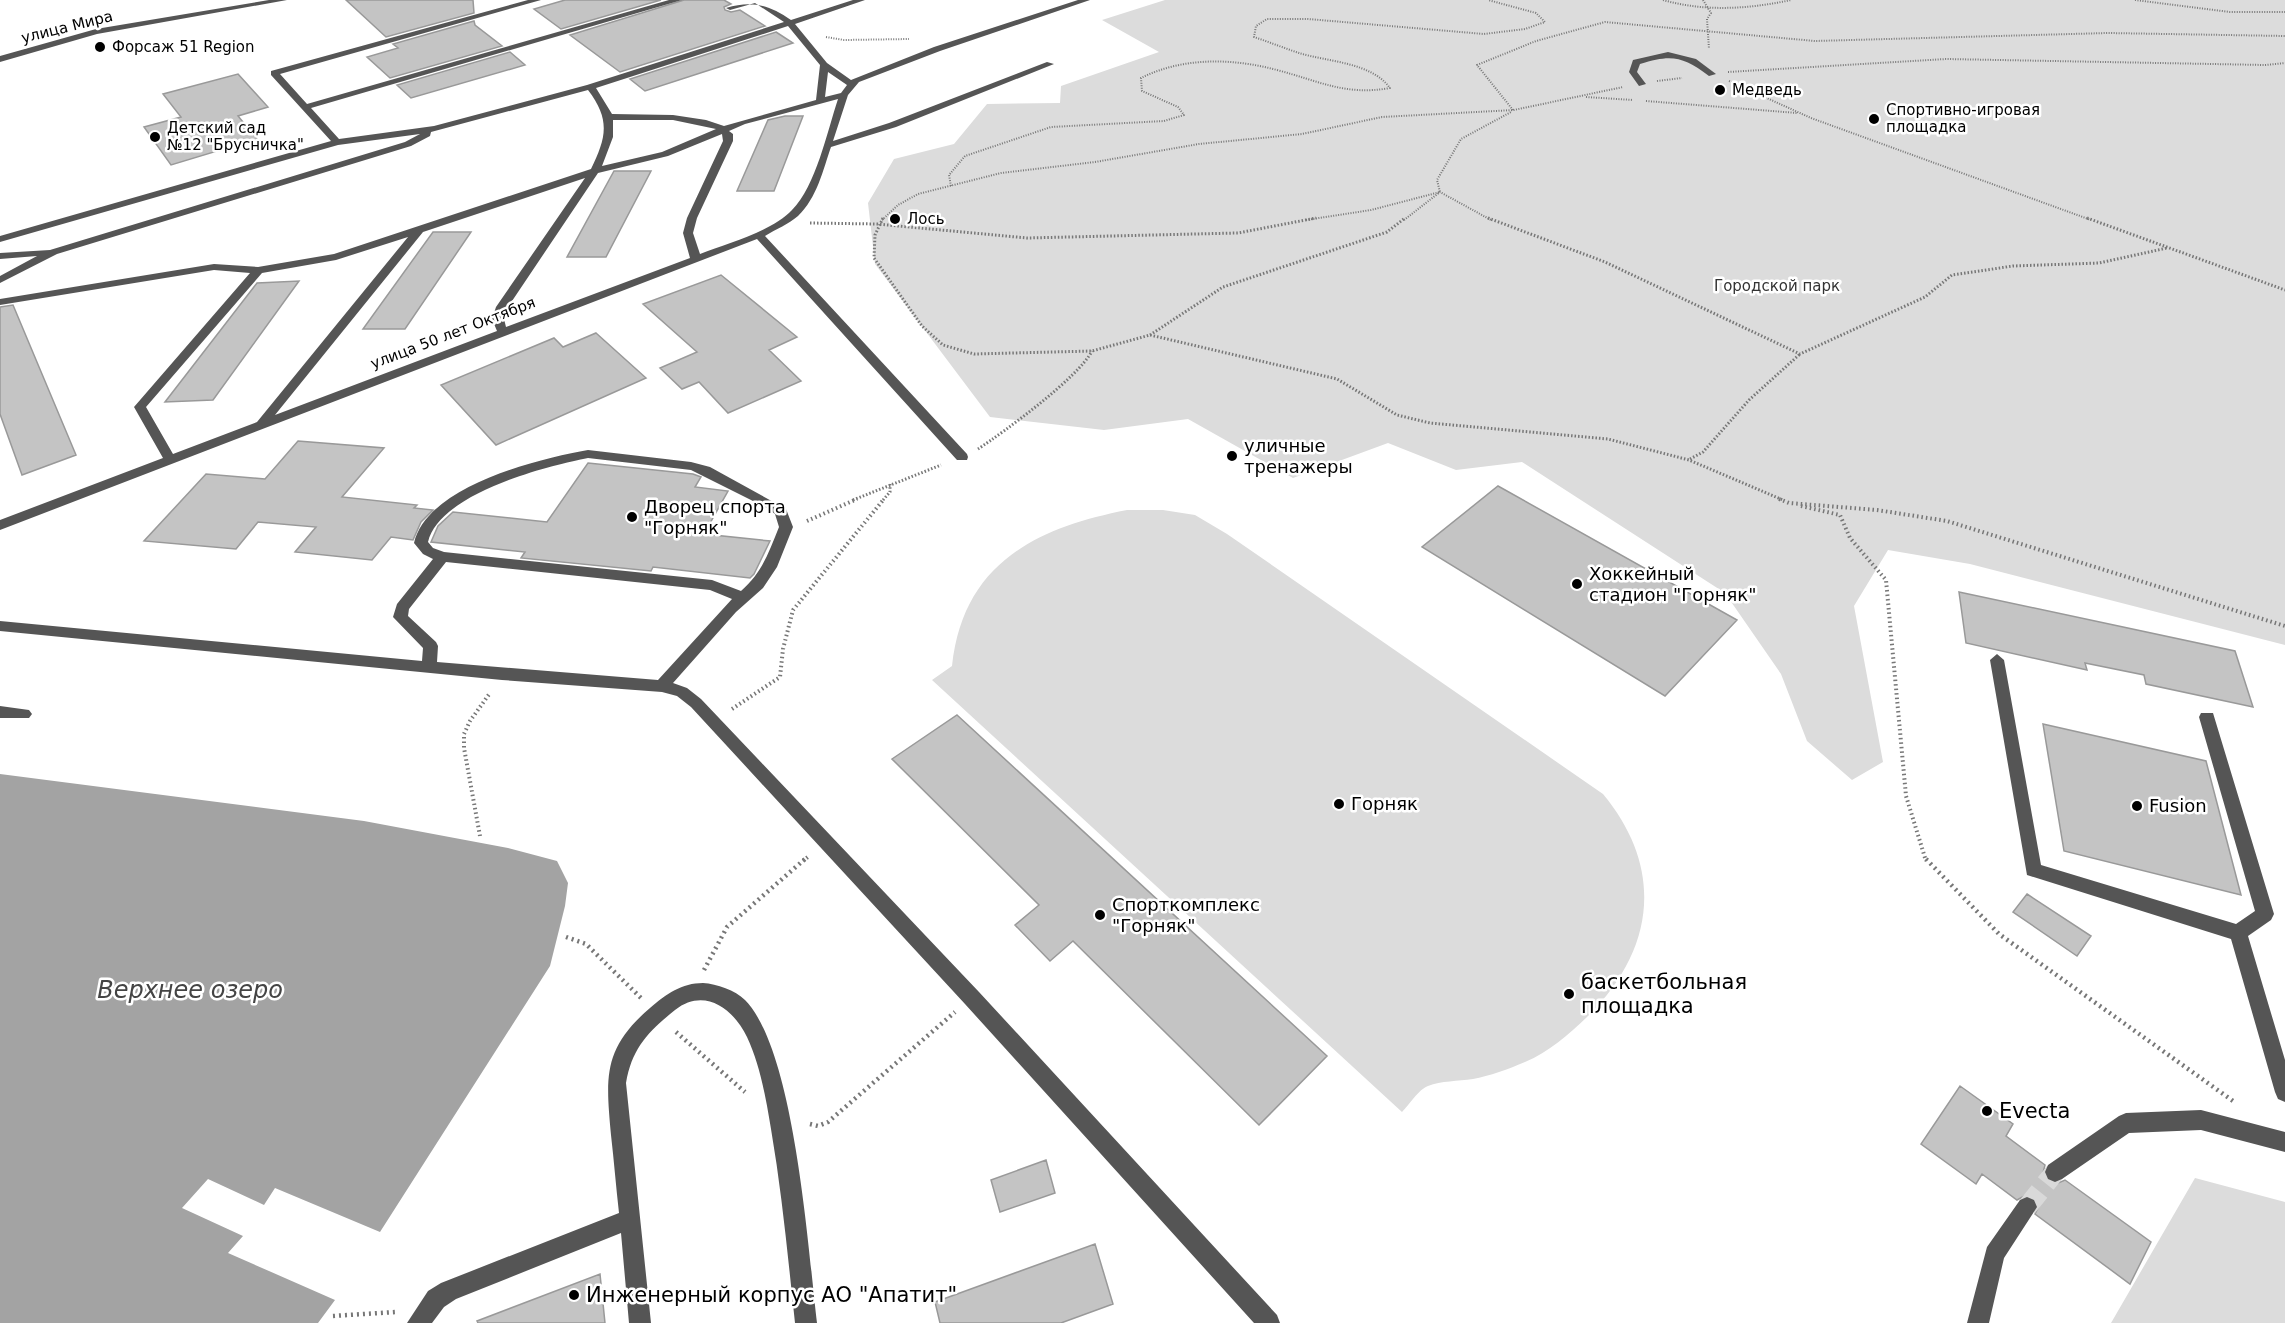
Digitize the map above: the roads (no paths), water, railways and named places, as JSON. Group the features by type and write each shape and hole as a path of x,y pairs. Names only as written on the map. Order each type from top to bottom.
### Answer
{"street":[{"name":"улица Мира","path":"0,59 96,32 283,0"},
{"path":"337,142 274,74 537,0"},
{"path":"306,107 678,0"},
{"path":"730,8 756,0 789,22 824,65 851,84"},
{"path":"0,239 337,142 435,129 590,87 789,22 817,10 861,0"},
{"name":"улица 50 лет Октября","path":"0,525 759,235 794,214 813,186 843,95 851,84 870,73 937,49 1086,0"},
{"path":"1642,84 1633,72 1636,62 1671,53 1689,56 1712,74"},
{"path":"826,145 858,139 886,129 958,98 1050,64"},
{"path":"820,101 824,65"},
{"path":"503,331 498,324 502,307 595,171 606,151 610,117 604,103 590,87"},
{"path":"0,302 214,267 258,270 336,257 595,171 665,154 724,129 843,95"},
{"path":"610,117 651,117 710,124 724,129 728,134 728,141 692,218 688,233 696,259"},
{"path":"0,280 53,252 408,144 435,129"},
{"path":"262,423 420,229"},
{"path":"759,235 962,457"},
{"path":"0,256 53,252"},
{"path":"170,460 140,407 258,270"},
{"path":"663,686 742,597 758,584 770,567 786,527 786,519 772,505 717,475 691,465 588,454 551,461 472,491 440,512 423,534 421,543 428,551 442,557 712,585 742,597"},
{"path":"429,667 431,646 400,617 402,608 442,557"},
{"path":"0,626 502,674 663,686 682,692 714,721 972,998 1269,1323"},
{"path":"1997,660 2033,870 2238,933"},
{"path":"0,712 24,714"},
{"path":"2207,717 2265,914 2238,933"},
{"path":"2238,933 2285,1092"},
{"path":"640,1323 616,1083 620,1059 630,1041 657,1013 674,1000 697,990 720,994 740,1008 757,1037 770,1077 786,1157 806,1323"},
{"path":"2055,1172 2126,1123 2201,1120 2285,1142"},
{"path":"1978,1323 1994,1254 2027,1207"},
{"path":"422,1316 436,1299 449,1291 630,1219"}],"water":[{"name":"Верхнее озеро","path":"0,774 364,821 508,848 557,861 568,883 565,906 550,966 380,1232 275,1188 264,1205 208,1179 182,1208 243,1236 228,1253 335,1300 318,1323 0,1323"}],"tunnel":[{"path":"2027,1207 2055,1172"}],"place":[{"name":"Форсаж 51 Region","path":"100,47"},
{"name":"Медведь","path":"1720,90"},
{"name":"Спортивно-игровая площадка","path":"1874,119"},
{"name":"Детский сад №12 \"Брусничка\"","path":"155,137"},
{"name":"Лось","path":"895,219"},
{"name":"уличные тренажеры","path":"1232,456"},
{"name":"Дворец спорта \"Горняк\"","path":"632,517"},
{"name":"Хоккейный стадион \"Горняк\"","path":"1577,584"},
{"name":"Горняк","path":"1339,804"},
{"name":"Fusion","path":"2137,806"},
{"name":"Спорткомплекс \"Горняк\"","path":"1100,915"},
{"name":"баскетбольная площадка","path":"1569,994"},
{"name":"Evecta","path":"1987,1111"},
{"name":"Инженерный корпус АО \"Апатит\"","path":"574,1295"}],"park label":[{"name":"Городской парк","path":"1777,286"}]}
